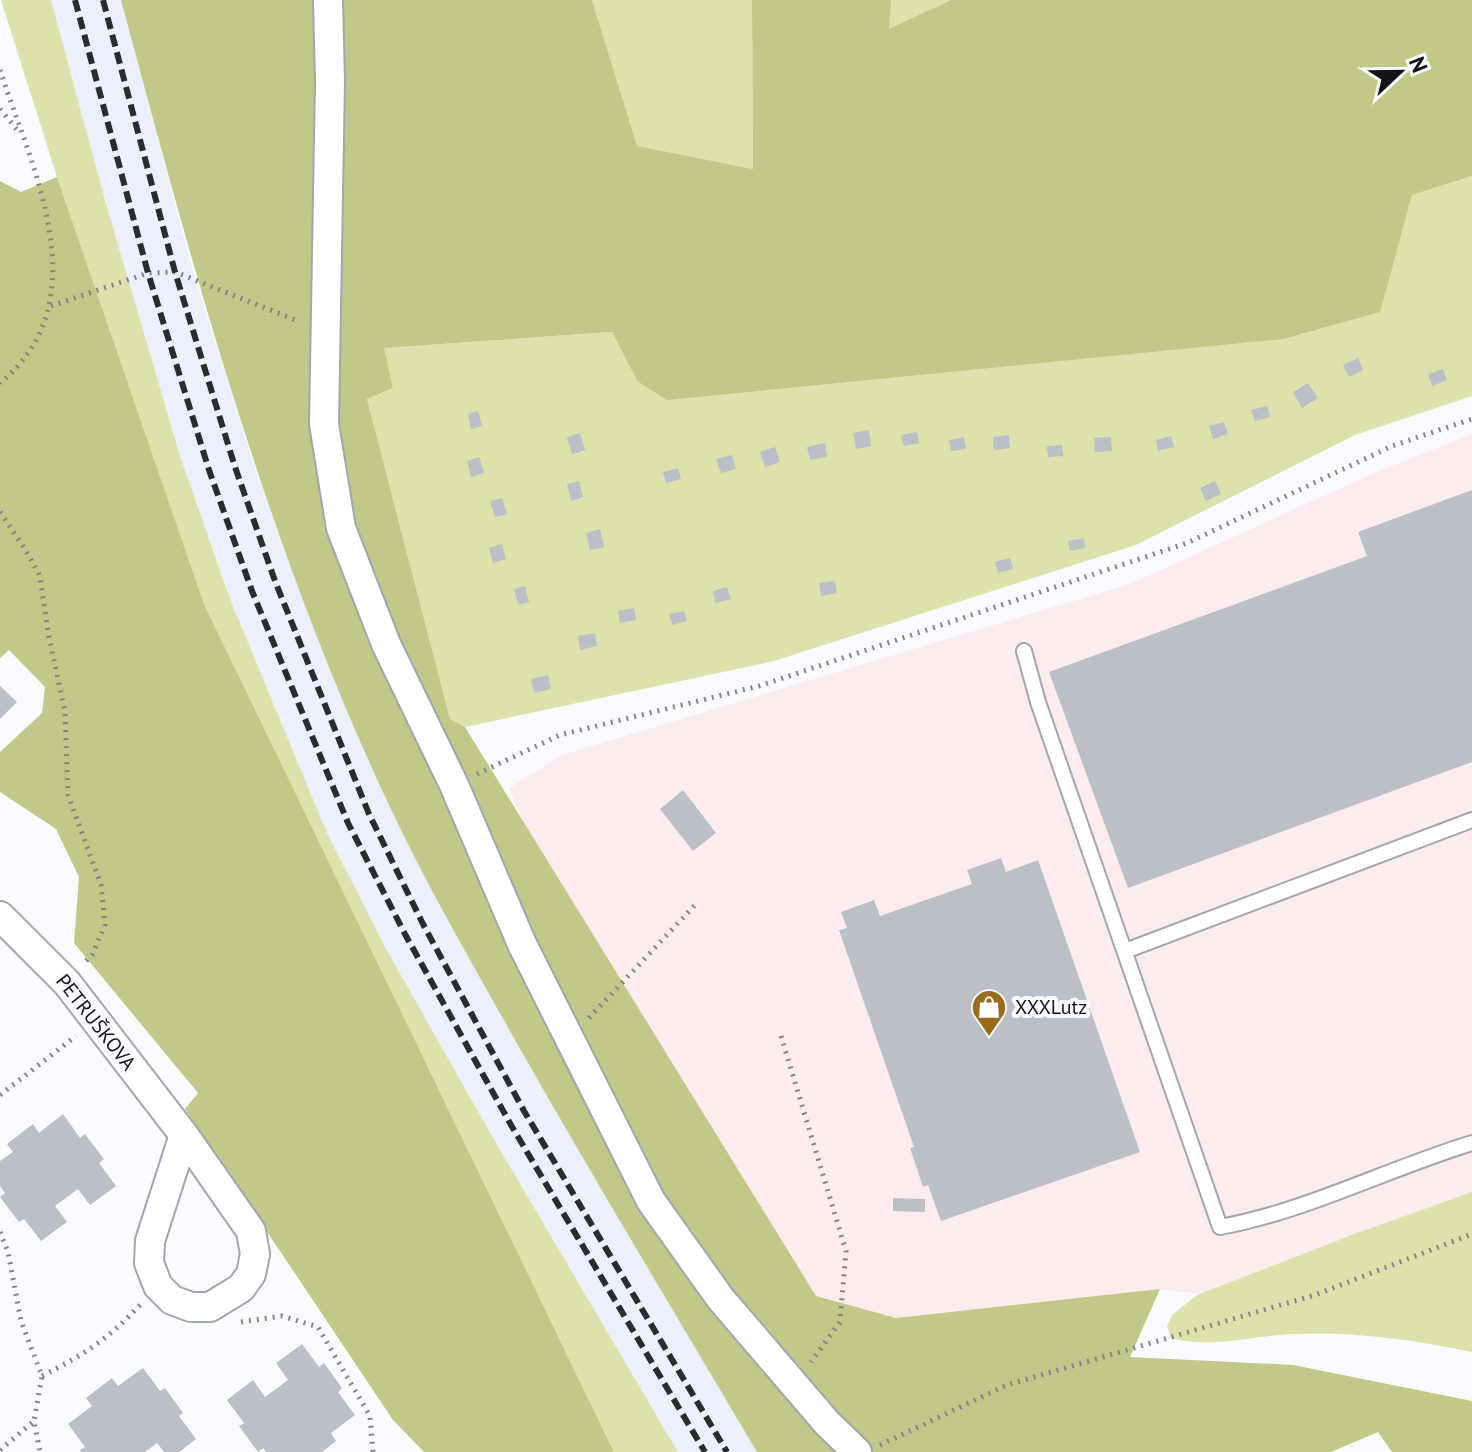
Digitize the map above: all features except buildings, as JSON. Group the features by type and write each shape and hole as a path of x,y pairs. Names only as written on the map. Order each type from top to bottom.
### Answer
{"street":[{"path":"328,0 330,81 324,424 341,528 386,644 454,785 522,944 651,1201 720,1298 794,1385 868,1449"},
{"name":"PETRUŠKOVA","path":"0,916 67,983 184,1135 251,1231 255,1254 251,1274 241,1288 221,1303"},
{"path":"184,1135 150,1241 149,1263 158,1286 172,1300 191,1307 210,1307 221,1303"}],"lane":[{"path":"1024,651 1038,702 1220,1227 1265,1219 1472,1143"},
{"path":"1125,951 1472,820"}],"path":[{"path":"0,70 45,208 54,257 51,306 38,340 18,369 0,383"},
{"path":"0,109 21,135"},
{"path":"51,306 148,273 175,272 325,333"},
{"path":"454,785 560,735 759,686 1187,543 1392,446 1472,419"},
{"path":"0,512 40,576 65,712 68,795 101,885 105,925 92,955 67,983"},
{"path":"569,1040 695,905"},
{"path":"0,1095 96,1021"},
{"path":"781,1036 846,1251 840,1322 794,1385"},
{"path":"0,1232 8,1252 21,1321 42,1376 34,1421 40,1452"},
{"path":"868,1449 1007,1385 1315,1295 1472,1234"},
{"path":"42,1376 82,1355 114,1333 158,1286"},
{"path":"221,1303 242,1323 282,1316 318,1327 370,1416 373,1452"},
{"path":"0,1450 34,1421"}],"shaded area":[{"path":"51,0 121,0 190,261 251,456 293,575 388,804 445,916 550,1102 757,1452 678,1452 492,1136 385,947 327,833 230,599 187,477 126,279"},
{"path":"1472,434 1472,1192 1200,1294 1160,1289 896,1318 816,1297 523,822 509,788 562,755 1130,584 1372,474"}],"green space":[{"path":"1,0 51,0 106,204 180,456 230,599 327,833 385,947 492,1136 678,1452 614,1452 204,604 57,177"},
{"path":"121,0 592,0 637,146 753,169 752,0 891,0 889,29 951,0 1472,0 1472,176 1412,195 1380,312 1283,339 667,400 637,381 612,332 384,348 393,388 367,399 450,719 465,727 816,1296 896,1318 1160,1289 1130,1357 1293,1365 1472,1401 1472,1452 1392,1452 1378,1432 1331,1452 757,1452 460,942 402,833 346,708 306,609 237,408"},
{"path":"592,0 752,0 753,169 637,147"},
{"path":"891,0 951,0 888,30"},
{"path":"1472,176 1472,396 1355,435 1136,545 774,661 465,727 450,719 367,399 393,388 383,348 612,332 637,381 1379,312 1412,195"},
{"path":"57,177 204,604 614,1452 424,1452 393,1420 185,1109 198,1093 74,943 79,877 56,829 0,792 0,752 42,713 45,687 9,650 0,658 0,181 21,192"},
{"path":"1472,1192 1472,1352 1361,1335 1316,1333 1217,1342 1171,1338 1167,1326 1172,1315 1197,1295"}],"railway":[{"path":"75,0 148,273 209,470 252,591 348,823 406,936 511,1125 705,1452"},
{"path":"103,0 175,272 235,467 275,581 369,814 423,924 524,1111 727,1452"}],"place":[{"name":"XXXLutz","path":"989,1038"}]}
